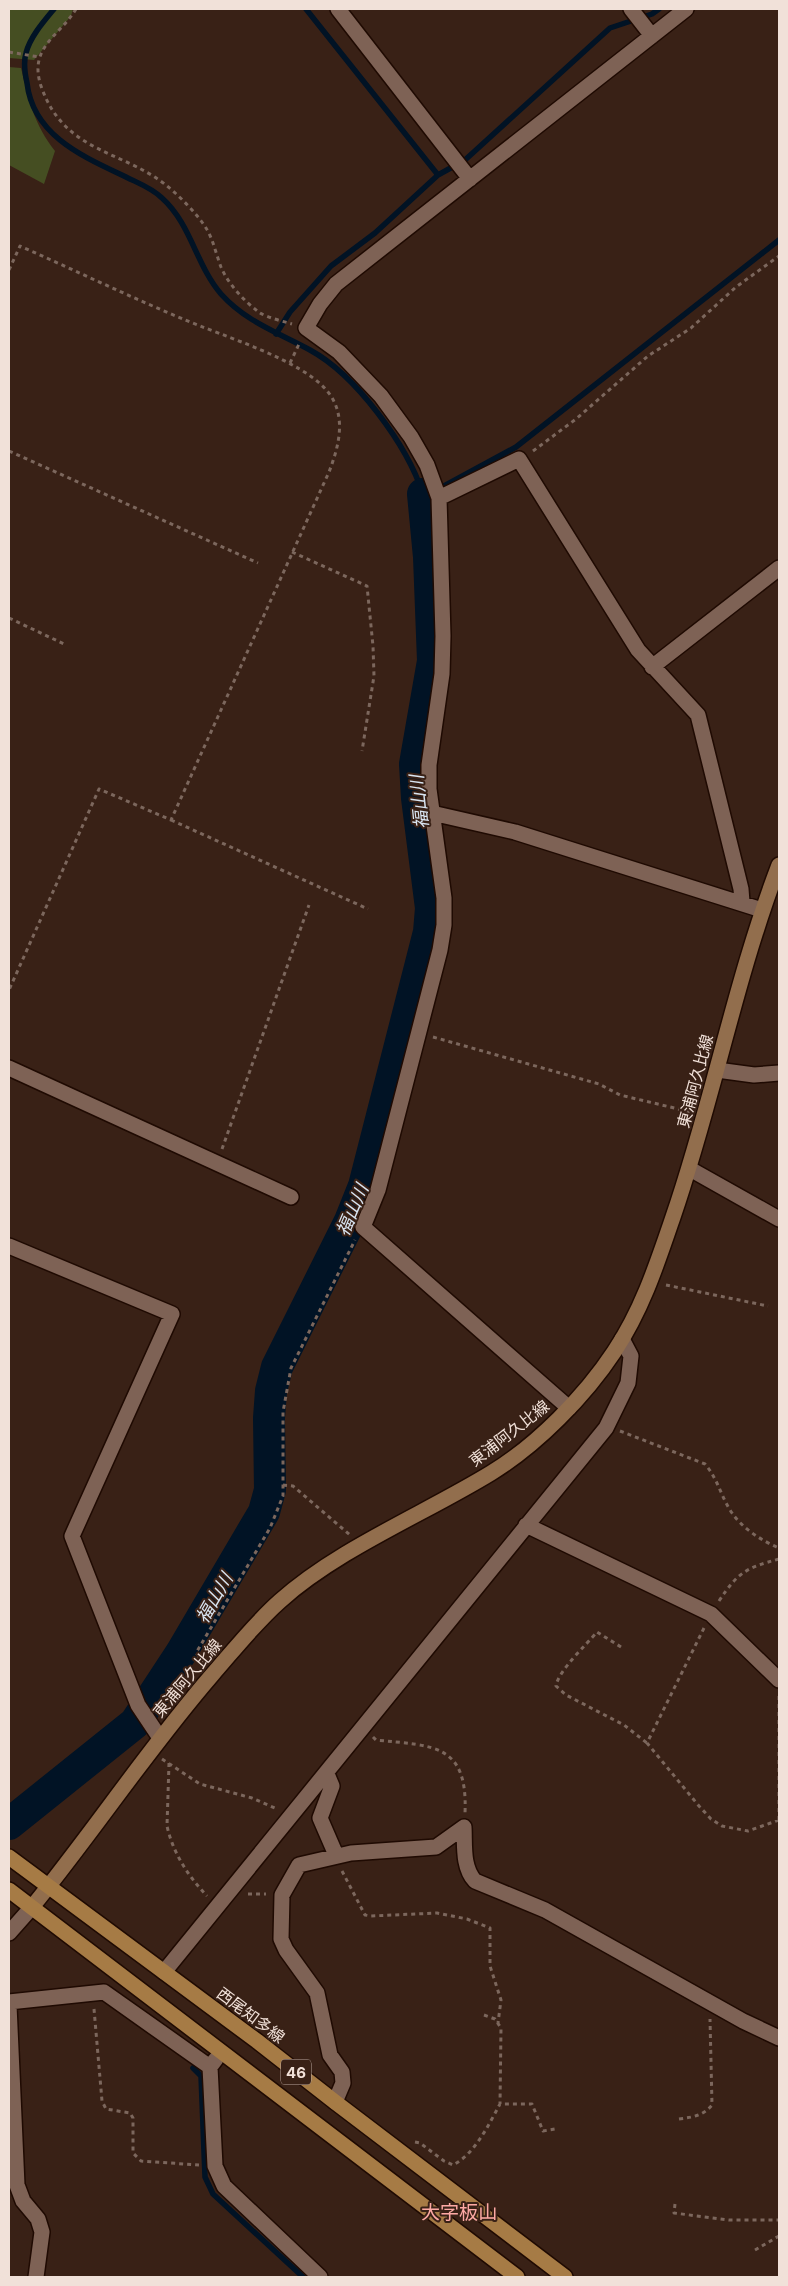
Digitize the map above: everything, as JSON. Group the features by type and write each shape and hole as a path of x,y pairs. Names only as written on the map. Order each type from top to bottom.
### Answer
{"main road":[{"name":"東浦阿久比線","path":"32,1907 160,1738 242,1639 280,1600 316,1573 494,1471 527,1446 587,1390 622,1339 650,1282 690,1169 734,1002 762,910 779,866"},
{"name":"西尾知多線","path":"9,1857 50,1885 257,2041 564,2277"},
{"name":"46","path":"9,1890 517,2277"}],"street":[{"path":"338,9 470,179"},
{"path":"631,9 652,36"},
{"path":"569,1408 363,1227 378,1190 444,925 444,898 429,789 429,765 442,674 443,636 439,498 427,465 411,437 381,396 339,352 306,328 320,304 336,284 686,9"},
{"path":"439,498 519,459 638,650 698,715 742,902"},
{"path":"652,667 779,568"},
{"path":"432,813 515,832 742,902 762,910"},
{"path":"9,1068 291,1197"},
{"path":"717,1070 754,1075 779,1073"},
{"path":"690,1169 779,1219"},
{"path":"9,1246 172,1314 72,1536 138,1705 160,1738"},
{"path":"164,1972 327,1774 608,1424 628,1383 632,1356 622,1339"},
{"path":"526,1525 711,1614 779,1680"},
{"path":"327,1774 332,1786 320,1818 326,1827 336,1855"},
{"path":"335,2102 343,2083 342,2072 330,2055 317,1993 280,1939 282,1894 299,1865 336,1855 436,1847 464,1827"},
{"path":"464,1827 466,1864 469,1874 475,1881 545,1910 712,2004 779,2038"},
{"path":"9,1933 32,1907"},
{"path":"36,2277 42,2232 38,2219 23,2201 17,2184 9,2003 104,1992 210,2067"},
{"path":"221,2052 210,2067 215,2166 224,2186 320,2277"}],"path":[{"path":"76,9 70,20 45,44 39,57 40,85 52,110 68,131 101,151 158,178 193,212 207,229 222,270 237,292 261,313 306,328 290,363"},
{"path":"9,52 16,55 39,57"},
{"path":"9,270 20,246 182,319 290,363 314,377 329,393 337,410 340,429 338,450 171,820"},
{"path":"519,459 576,418 648,356 691,328 736,287 779,256"},
{"path":"9,452 258,563"},
{"path":"292,552 367,586 374,646 374,676 362,750"},
{"path":"9,618 64,644"},
{"path":"9,990 99,789 368,909"},
{"path":"216,1163 309,905"},
{"path":"418,1032 599,1084 620,1095 705,1115"},
{"path":"212,1675 196,1653 270,1528 283,1496 283,1412 292,1368 355,1238 363,1227"},
{"path":"650,1282 768,1306"},
{"path":"608,1424 631,1436 705,1464 713,1473 732,1513 743,1525 767,1543 779,1548"},
{"path":"283,1485 294,1486 347,1530 359,1548"},
{"path":"647,1743 711,1614 732,1581 740,1574 770,1561 779,1560"},
{"path":"620,1647 597,1632 557,1681 556,1686 558,1690 624,1725 647,1743 710,1819 722,1826 748,1830 779,1820 779,1696"},
{"path":"362,1730 376,1740 423,1745 440,1751 454,1760 462,1774 466,1792 464,1827"},
{"path":"150,1752 200,1784 274,1806 289,1818"},
{"path":"169,1763 167,1826 169,1835 177,1857 202,1892 217,1907"},
{"path":"336,1855 365,1915 437,1913 467,1918 490,1928 490,1966 500,2000 498,2023"},
{"path":"228,1893 282,1894"},
{"path":"92,1994 102,2101 106,2109 130,2113 133,2118 133,2153 141,2160 215,2166"},
{"path":"678,2119 695,2117 706,2112 712,2105 709,2009 712,2004"},
{"path":"398,2150 409,2141 420,2143 444,2161 454,2165 470,2151 500,2104 502,2028 495,2019 484,2015"},
{"path":"500,2104 532,2104 543,2131 555,2129"},
{"path":"675,2204 674,2213 729,2220 779,2220"},
{"path":"755,2250 779,2236"}],"green space":[{"path":"9,9 73,9 71,16 34,60 9,58"},
{"path":"9,67 21,68 37,122 55,151 44,184 9,165"}],"waterway":[{"path":"54,9 34,35 25,57 24,65 31,101 39,117 50,131 78,152 145,186 162,198 180,220 212,283 231,304 252,320 310,350 345,376 378,413 392,433 405,454 423,494 444,486 516,447 779,240"},
{"path":"276,334 290,312 331,266 375,233 438,175 306,9"},
{"path":"438,175 465,160 610,28 652,14 659,9"},
{"name":"福山川","path":"9,1824 135,1723 181,1653 264,1512 270,1490 269,1418 271,1391 277,1367 350,1221 364,1186 429,932 431,908 417,798 415,764 433,661 429,557 423,494"},
{"path":"193,2068 201,2076 205,2177 213,2194 303,2277"}],"district":[{"name":"大字板山","path":"459,2212"}]}
